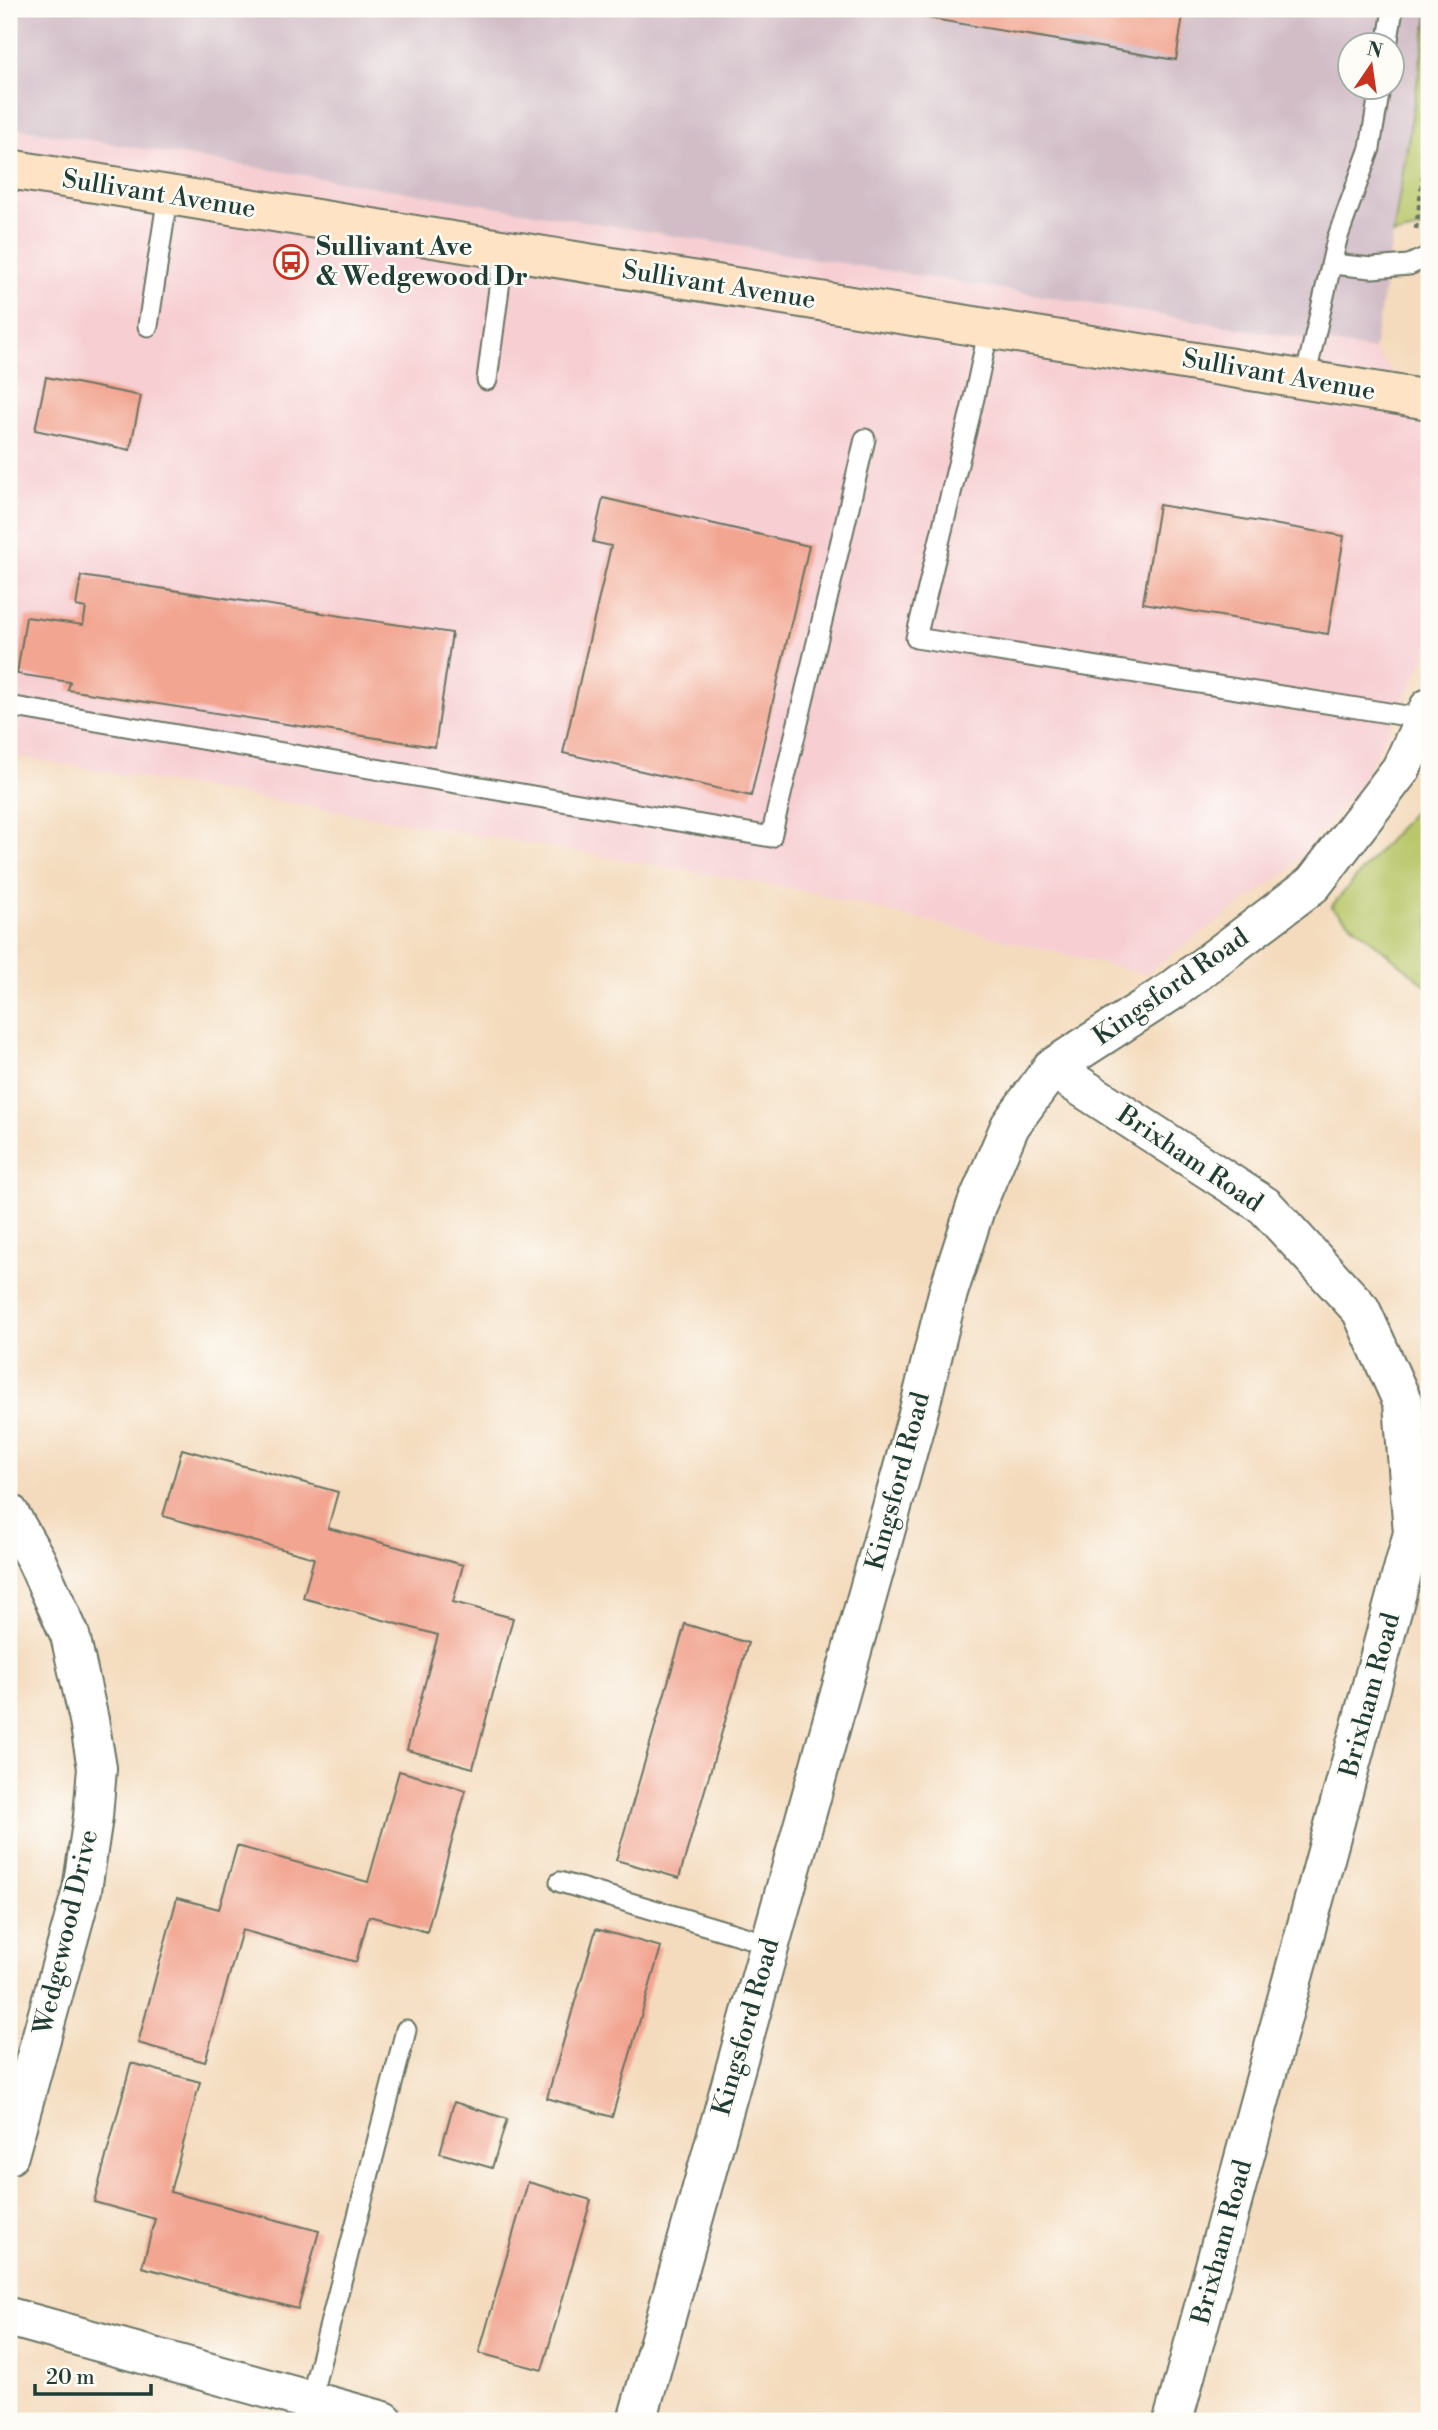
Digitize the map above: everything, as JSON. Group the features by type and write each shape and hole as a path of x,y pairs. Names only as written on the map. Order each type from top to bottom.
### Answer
{"main road":[{"name":"Sullivant Avenue","path":"9,169 1429,400"}],"street":[{"name":"Kingsford Road","path":"637,2421 918,1414 948,1293 976,1206 1010,1126 1052,1068 1174,990 1313,884 1401,769 1427,714"},
{"name":"Brixham Road","path":"1052,1068 1265,1206 1361,1310 1403,1403 1413,1533 1174,2421"},
{"name":"Wedgewood Drive","path":"9,1513 36,1560 70,1635 97,1768 82,1890 9,2155"},
{"path":"9,2317 308,2411 384,2421"}],"lane":[{"path":"1389,32 1392,9"},
{"path":"1306,379 1337,239 1370,148 1378,102"},
{"path":"148,326 168,195"},
{"path":"487,380 504,250"},
{"path":"1332,264 1372,268 1409,265 1425,258"},
{"path":"989,328 916,638 1427,714"},
{"path":"9,706 771,837 865,439"},
{"path":"560,1882 769,1944"},
{"path":"308,2411 406,2030"}],"path":[{"path":"1425,258 1415,224 1429,130"}],"shaded area":[{"path":"9,9 1429,9 1374,350 9,127"},
{"path":"9,127 1374,350 1429,415 1429,642 1424,661 1361,783 1288,871 1145,974 795,889 9,755"}],"green space":[{"path":"1429,10 1429,227 1393,235"},
{"path":"1429,777 1429,988 1331,907 1418,806"}],"building":[{"path":"874,9 1184,9 1176,60"},
{"path":"46,377 141,396 130,450 35,430"},
{"path":"603,498 809,546 751,796 563,753 611,546 593,542"},
{"path":"1159,505 1344,536 1328,634 1143,603"},
{"path":"81,576 452,633 435,747 68,690 70,682 17,674 26,617 83,625 86,608 76,606"},
{"path":"182,1449 338,1492 328,1528 463,1565 453,1602 513,1618 473,1768 407,1750 438,1635 303,1598 314,1558 163,1516"},
{"path":"685,1624 748,1643 679,1878 616,1860"},
{"path":"399,1771 466,1790 427,1932 369,1916 356,1962 242,1930 205,2062 138,2043 177,1898 219,1909 237,1846 368,1882"},
{"path":"596,1929 661,1947 612,2117 547,2098"},
{"path":"131,2063 200,2082 170,2192 319,2231 298,2309 142,2267 155,2219 94,2202"},
{"path":"454,2102 507,2119 492,2168 440,2153"},
{"path":"528,2182 591,2200 542,2370 479,2353"}],"place":[{"name":"Sullivant Ave & Wedgewood Dr","path":"291,262"}]}
